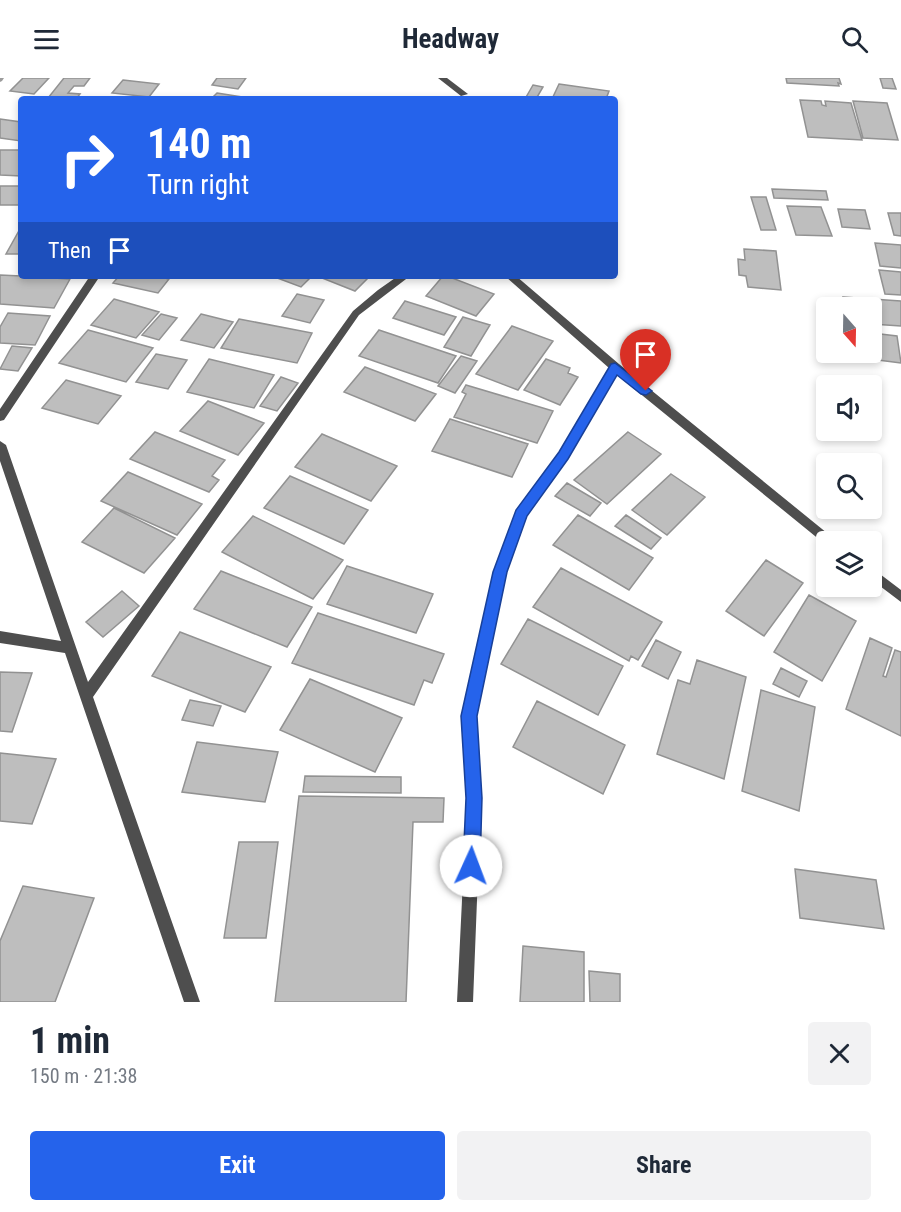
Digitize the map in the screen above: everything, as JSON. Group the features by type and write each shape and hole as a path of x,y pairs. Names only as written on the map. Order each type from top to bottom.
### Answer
{"street":[{"path":"442,78 464,94"},
{"path":"0,417 93,279"},
{"path":"86,696 356,313 400,279"},
{"path":"513,279 615,367 818,531"},
{"path":"465,1002 474,798 469,716 500,572 521,514 564,455 615,367"},
{"path":"0,445 192,1002"},
{"path":"882,581 901,597"},
{"path":"0,637 70,648"}],"building":[{"path":"23,78 49,78 34,94 10,91"},
{"path":"64,78 90,78 84,86 74,86 68,93 80,94 78,96 50,96"},
{"path":"217,78 246,78 238,89 212,85"},
{"path":"786,78 839,78 841,84 838,83 839,86 787,83"},
{"path":"880,78 892,78 896,89 883,88"},
{"path":"123,80 159,84 150,96 112,93"},
{"path":"559,84 609,91 607,96 553,96"},
{"path":"533,85 543,87 538,96 527,96"},
{"path":"217,93 236,96 214,96"},
{"path":"800,100 821,101 822,105 826,106 825,101 851,103 862,140 808,137"},
{"path":"853,101 887,103 898,140 863,138"},
{"path":"0,119 18,122 18,141 0,138"},
{"path":"0,150 18,150 18,176 0,175"},
{"path":"0,186 18,186 18,205 0,205"},
{"path":"772,189 826,191 828,200 774,198"},
{"path":"751,197 766,197 776,230 761,230"},
{"path":"787,206 821,207 832,236 796,235"},
{"path":"838,209 865,210 870,229 842,227"},
{"path":"888,213 901,213 901,236 894,235"},
{"path":"18,233 18,254 6,254"},
{"path":"875,243 901,245 901,268 880,266"},
{"path":"744,249 776,251 781,290 748,287 746,276 739,275 738,259 745,260"},
{"path":"879,270 901,272 901,295 885,294"},
{"path":"0,275 18,276 18,279 70,279 54,308 0,304"},
{"path":"116,279 169,279 158,293 113,283"},
{"path":"280,279 309,279 301,287"},
{"path":"325,279 367,279 355,291"},
{"path":"440,279 455,279 494,294 476,316 426,296"},
{"path":"297,294 324,300 310,323 282,316"},
{"path":"114,299 159,312 136,338 91,325"},
{"path":"882,300 901,301 901,326 882,325"},
{"path":"405,301 456,317 444,335 393,318"},
{"path":"8,313 50,316 35,345 0,343 0,327"},
{"path":"161,314 177,318 159,340 142,335"},
{"path":"201,314 233,322 214,348 181,340"},
{"path":"463,317 490,325 471,356 444,347"},
{"path":"239,319 312,333 297,363 221,348"},
{"path":"512,326 553,341 518,390 476,374"},
{"path":"88,330 153,348 126,382 59,363"},
{"path":"379,330 456,356 438,383 359,356"},
{"path":"882,334 897,336 901,363 882,361"},
{"path":"12,346 32,348 18,371 0,369"},
{"path":"156,354 187,360 168,389 136,382"},
{"path":"461,356 477,361 455,393 438,386"},
{"path":"209,359 274,375 254,408 187,392"},
{"path":"546,359 570,368 568,373 578,377 560,405 524,390"},
{"path":"365,367 436,394 415,421 344,392"},
{"path":"281,377 298,383 277,411 260,406"},
{"path":"66,380 121,396 98,424 42,408"},
{"path":"466,385 553,411 537,443 454,417 466,394 462,392"},
{"path":"208,401 264,423 238,455 180,431"},
{"path":"450,419 528,444 512,477 432,451"},
{"path":"155,432 225,460 212,476 219,480 209,492 130,459"},
{"path":"628,432 661,454 607,504 574,480"},
{"path":"322,434 397,466 371,501 295,467"},
{"path":"128,472 202,504 177,535 101,501"},
{"path":"671,474 705,497 667,535 632,510"},
{"path":"290,476 368,510 344,544 264,508"},
{"path":"567,483 601,503 590,516 555,496"},
{"path":"114,508 175,538 144,573 82,542"},
{"path":"578,515 653,558 629,590 553,545"},
{"path":"626,515 661,538 651,549 615,526"},
{"path":"253,516 343,560 313,599 222,552"},
{"path":"766,560 803,583 764,636 726,611"},
{"path":"347,566 433,594 416,633 327,604"},
{"path":"561,568 662,622 638,660 631,656 629,661 533,607"},
{"path":"221,571 312,607 287,647 194,609"},
{"path":"122,591 139,606 103,637 86,622"},
{"path":"809,595 856,621 822,681 774,652"},
{"path":"318,613 444,654 432,683 424,680 414,705 292,663"},
{"path":"528,619 623,666 598,715 501,664"},
{"path":"180,632 271,667 245,712 152,676"},
{"path":"870,638 892,648 883,676 886,677 895,650 901,652 901,736 846,709"},
{"path":"656,640 681,652 668,679 642,666"},
{"path":"697,660 746,677 724,779 657,754 678,680 690,684"},
{"path":"781,668 807,681 799,697 773,684"},
{"path":"0,672 32,673 12,732 0,731"},
{"path":"310,679 402,718 375,772 280,730"},
{"path":"761,690 815,707 799,811 742,791"},
{"path":"190,700 221,706 213,726 182,720"},
{"path":"537,701 625,745 603,794 513,747"},
{"path":"197,742 278,752 265,802 182,792"},
{"path":"0,753 56,759 32,824 0,821"},
{"path":"305,776 401,777 401,793 303,792"},
{"path":"299,796 444,798 443,822 413,822 406,1002 275,1002"},
{"path":"239,842 278,842 266,938 224,938"},
{"path":"795,869 876,880 884,929 800,918"},
{"path":"23,886 94,898 55,1002 0,1002 0,941"},
{"path":"523,946 584,952 584,1002 520,1002"},
{"path":"589,971 620,974 620,1002 590,1002"}],"route":[{"path":"471,866 474,798 469,716 500,572 514,533 521,514 564,455 615,367 646,391"}]}
